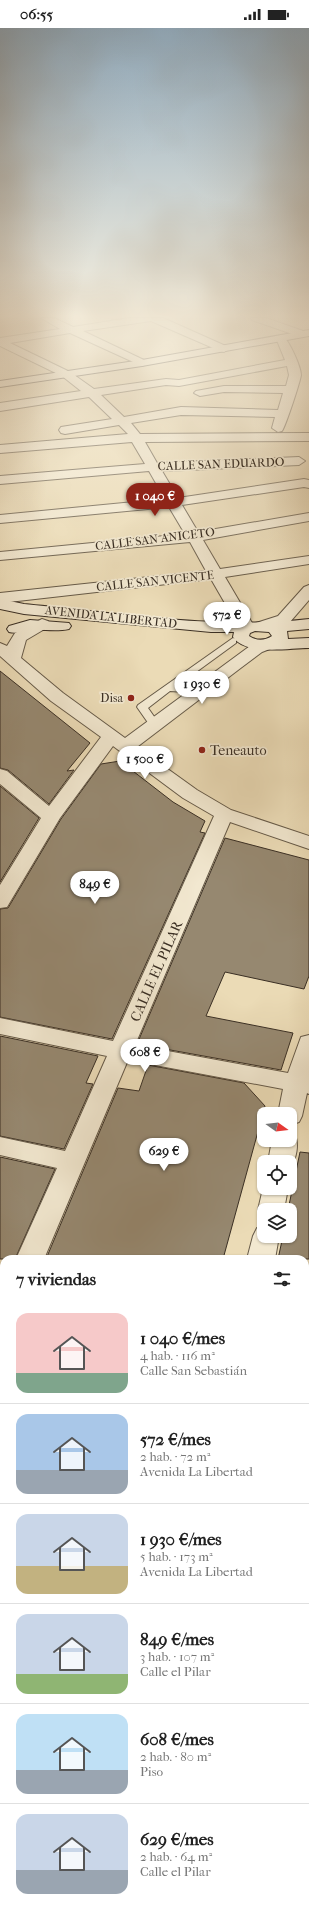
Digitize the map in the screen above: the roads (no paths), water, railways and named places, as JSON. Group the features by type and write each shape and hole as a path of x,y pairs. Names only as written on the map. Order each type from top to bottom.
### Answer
{"street":[{"path":"106,406 123,421 137,438 216,574 260,634"},
{"path":"200,406 201,411"},
{"path":"285,406 276,438 280,454 287,458 304,462"},
{"path":"0,441 181,411 282,414"},
{"path":"0,449 137,438 309,437"},
{"name":"CALLE SAN EDUARDO","path":"0,480 153,467 304,462"},
{"path":"0,519 175,502 309,484"},
{"name":"CALLE SAN ANICETO","path":"0,556 194,536 309,517"},
{"name":"CALLE SAN VICENTE","path":"0,598 216,574 309,560"},
{"path":"0,902 51,817 118,741 155,725 196,691 256,649 260,634 284,619 309,590"},
{"name":"AVENIDA LA LIBERTAD","path":"0,614 24,609 45,617 233,641 309,624"},
{"path":"0,614 14,624 6,642"},
{"path":"6,642 14,643 20,636 45,617"},
{"name":"AVENIDA LA LIBERTAD","path":"6,642 30,625 45,617 211,627 309,642"},
{"path":"6,642 57,696 190,794 224,814 309,843"},
{"path":"0,775 51,817"},
{"name":"CALLE EL PILAR","path":"32,1255 122,1051 224,814"},
{"path":"0,1026 122,1051 303,1083"},
{"path":"294,1107 303,1083 309,1043"},
{"path":"0,1146 72,1162"},
{"path":"262,1255 264,1243"}],"lane":[{"path":"155,725 142,707 233,641"},
{"path":"169,688 196,691"}],"place":[{"name":"Disa","path":"131,698"},
{"name":"Teneauto","path":"202,750"}]}
